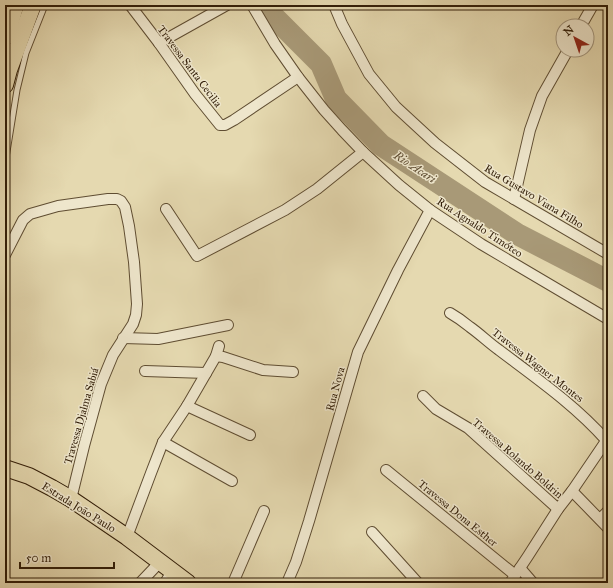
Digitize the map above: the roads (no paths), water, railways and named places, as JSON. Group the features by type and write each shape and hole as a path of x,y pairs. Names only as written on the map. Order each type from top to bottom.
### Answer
{"highway":[{"path":"5,36 14,5"}],"main road":[{"path":"5,85 33,5"},
{"name":"Estrada João Paulo","path":"5,468 29,476 71,499 127,537 166,572 188,583"}],"street":[{"name":"Travessa Santa Cecilia","path":"130,5 195,94 220,125 225,125 298,77"},
{"path":"159,43 226,5"},
{"name":"Rua Agnaldo Timóteo","path":"252,5 275,44 298,77 324,110 363,152 400,185 430,210 481,244 608,319"},
{"name":"Rua Gustavo Viana Filho","path":"334,5 342,24 369,74 396,107 435,143 485,182 608,254"},
{"path":"586,18 593,5"},
{"path":"514,199 530,130 542,96 563,58"},
{"path":"166,209 197,256 285,210 317,189 363,152"},
{"name":"Travessa Djalma Sabiá","path":"5,255 23,220 30,214 58,206 108,199 117,199 125,207 134,262 137,304 136,315 132,324 112,355 101,384 71,499"},
{"name":"Rua Nova","path":"287,583 296,562 309,521 358,352 398,270 430,210"},
{"name":"Travessa Wagner Montes","path":"450,313 470,326 492,345 554,392 607,439"},
{"path":"123,338 158,338 228,325"},
{"path":"127,537 163,442 188,406 216,356 219,346"},
{"path":"216,356 262,370 293,372"},
{"path":"145,370 206,373"},
{"name":"Travessa Rolando Boldrin","path":"423,396 436,408 468,428 558,509"},
{"path":"188,406 250,435"},
{"path":"515,575 558,509 607,439"},
{"path":"163,442 232,482"},
{"name":"Travessa Dona Esther","path":"386,470 515,575 533,583"},
{"path":"572,491 608,528"},
{"path":"233,583 264,511"},
{"path":"600,519 608,511"},
{"path":"372,532 418,583"},
{"path":"140,583 166,572"}],"lane":[{"path":"5,164 19,82 26,53 45,5"}],"waterway":[{"name":"Rio Acari","path":"266,5 272,15 321,64 336,99 381,145 517,234 608,281"}]}
